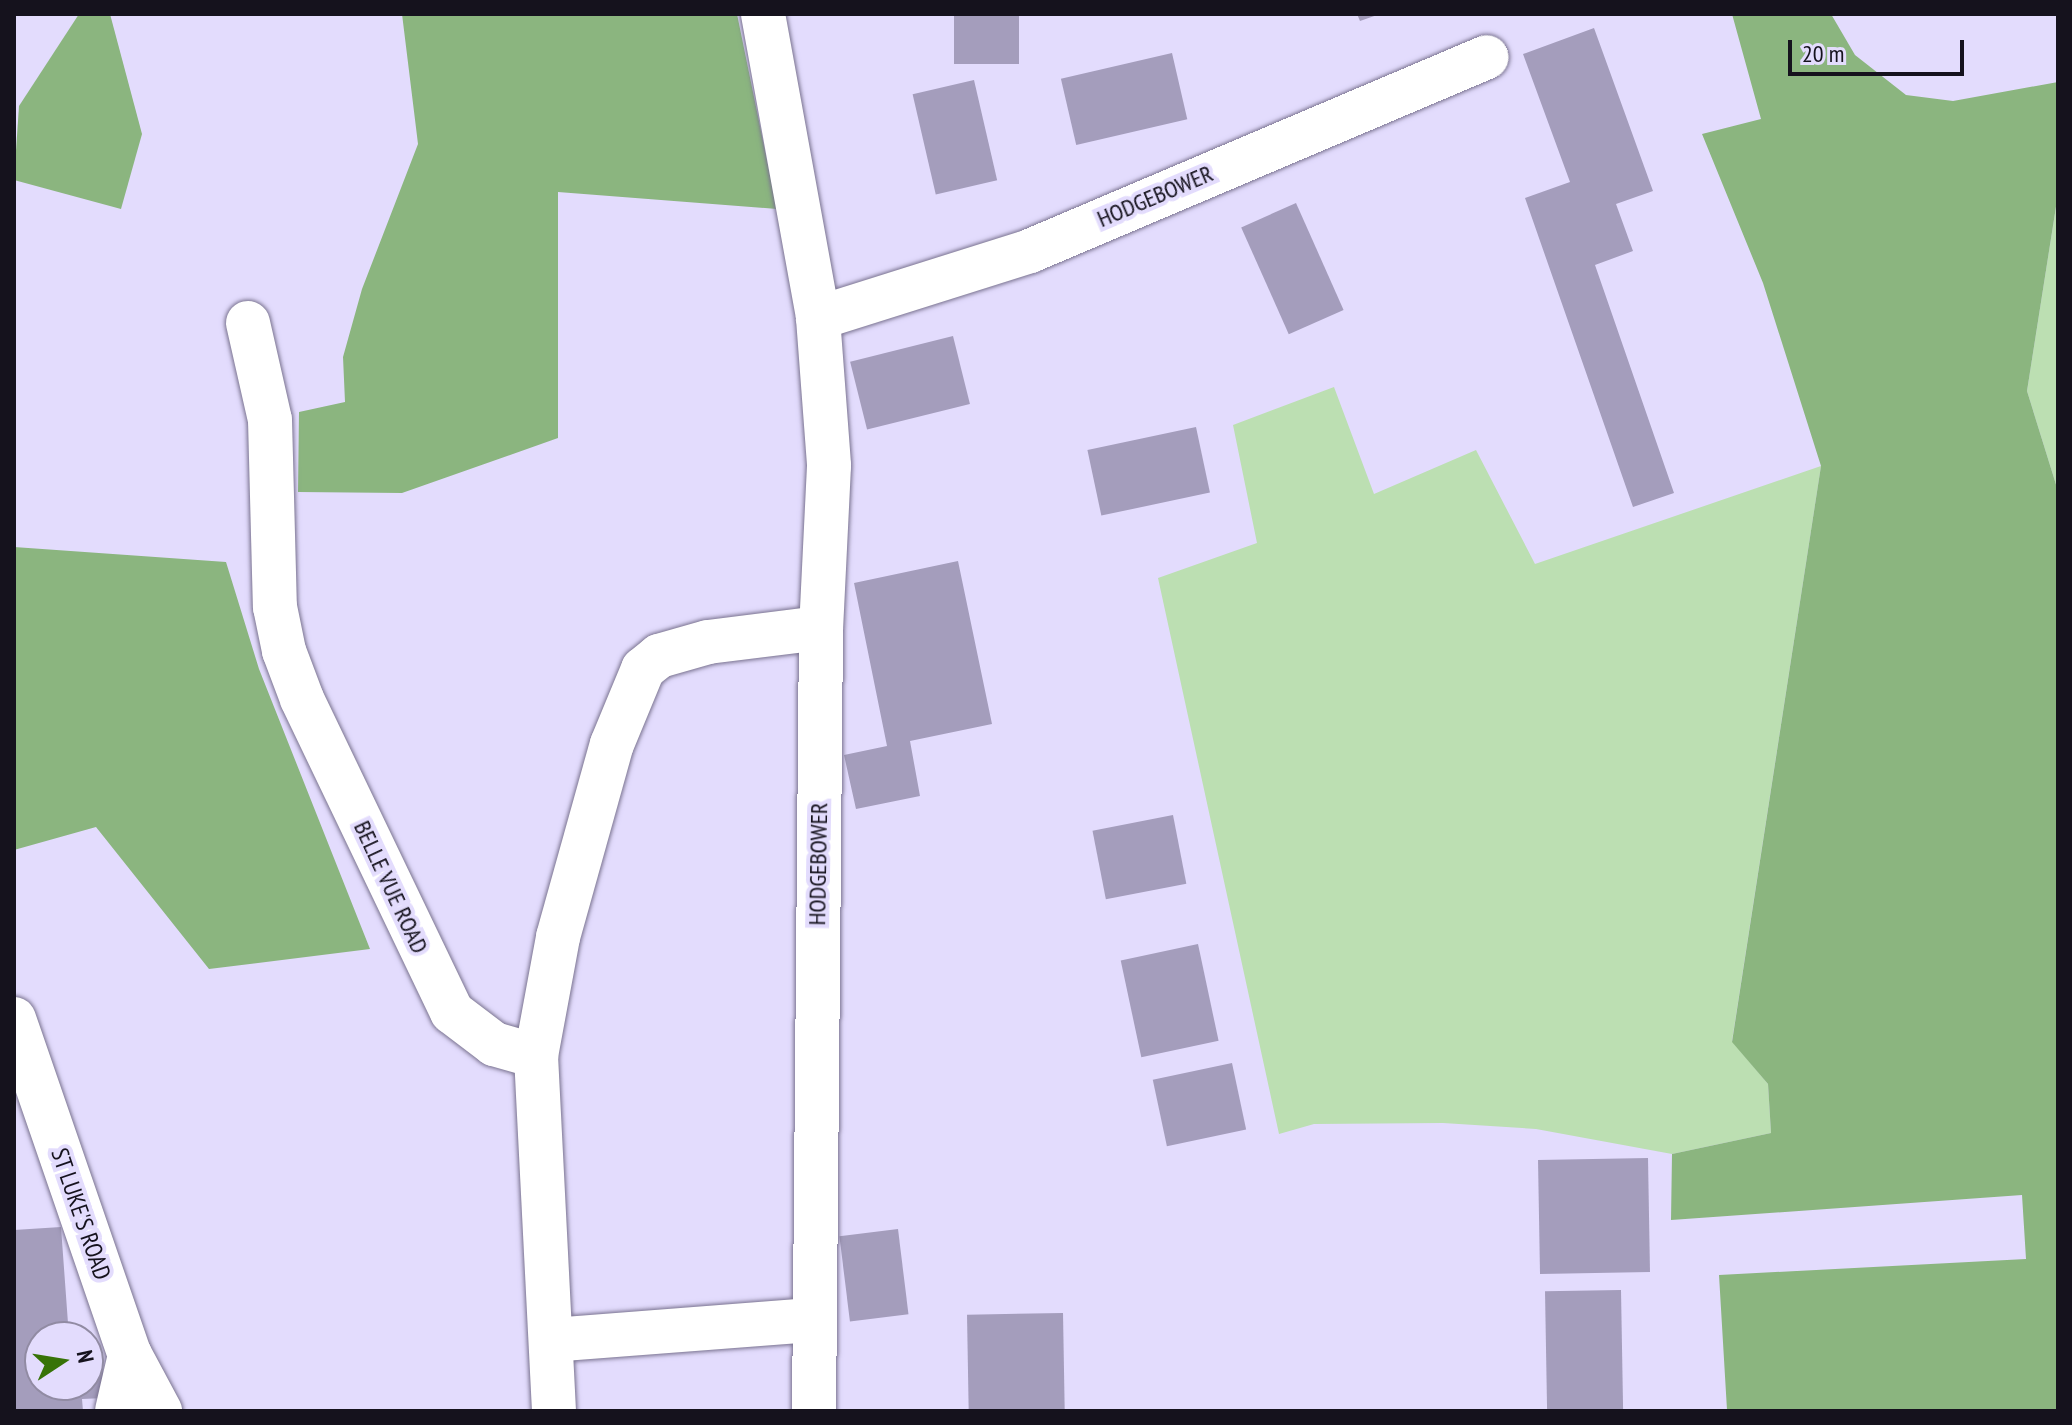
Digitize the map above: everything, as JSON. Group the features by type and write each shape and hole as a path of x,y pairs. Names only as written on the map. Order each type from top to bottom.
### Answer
{"street":[{"name":"HODGEBOWER","path":"763,14 818,318 829,466 821,628 812,1320 814,1411"},
{"name":"HODGEBOWER","path":"818,318 1030,251 1487,57"},
{"name":"BELLE VUE ROAD","path":"248,323 270,420 275,607 284,651 302,699 452,1012 494,1044 536,1056"},
{"path":"554,1411 536,1056 581,841 612,744 643,669 685,647 821,628"},
{"name":"ST LUKE'S ROAD","path":"14,1019 130,1355 160,1411"},
{"path":"552,1340 812,1320"},
{"path":"117,1411 130,1355"}],"green space":[{"path":"79,14 110,14 142,134 121,209 14,180 19,106"},
{"path":"402,14 737,14 777,209 558,192 558,438 402,493 298,492 299,412 345,402 343,357 362,289 418,144"},
{"path":"1732,14 1831,14 1855,55 1906,95 1953,101 2058,82 2058,194 2027,391 2058,491 2058,1411 1717,1411 1727,1410 1719,1275 2026,1259 2022,1195 1671,1220 1672,1154 1771,1133 1768,1084 1732,1042 1821,466 1763,283 1702,134 1761,119"},
{"path":"2058,194 2058,491 2027,391"},
{"path":"1334,387 1374,494 1476,450 1535,564 1821,466 1732,1041 1768,1084 1771,1133 1672,1154 1536,1129 1443,1123 1314,1124 1279,1134 1158,578 1257,543 1233,425"},
{"path":"14,547 226,562 259,669 370,949 209,969 96,827 14,850"}],"building":[{"path":"954,14 1019,14 1019,64 954,64"},
{"path":"1357,14 1380,14 1360,21"},
{"path":"1594,28 1653,191 1616,204 1633,251 1595,265 1674,493 1633,507 1525,198 1570,182 1523,54"},
{"path":"1172,53 1187,119 1076,145 1061,79"},
{"path":"974,80 997,180 936,195 913,94"},
{"path":"1296,203 1344,310 1289,334 1241,227"},
{"path":"953,336 970,404 867,430 850,362"},
{"path":"1196,427 1210,493 1101,516 1087,450"},
{"path":"958,561 992,724 910,741 920,796 856,809 844,755 887,746 854,583"},
{"path":"1173,815 1186,884 1106,899 1093,831"},
{"path":"1198,944 1219,1041 1141,1057 1121,960"},
{"path":"1232,1063 1246,1130 1167,1146 1153,1080"},
{"path":"1648,1158 1650,1272 1540,1274 1538,1160"},
{"path":"61,1227 68,1321 24,1321 24,1401 82,1401 83,1411 14,1411 14,1230"},
{"path":"898,1229 908,1314 850,1322 839,1236"},
{"path":"1621,1290 1623,1411 1547,1411 1545,1291"},
{"path":"1063,1313 1065,1411 969,1411 967,1315"}]}
